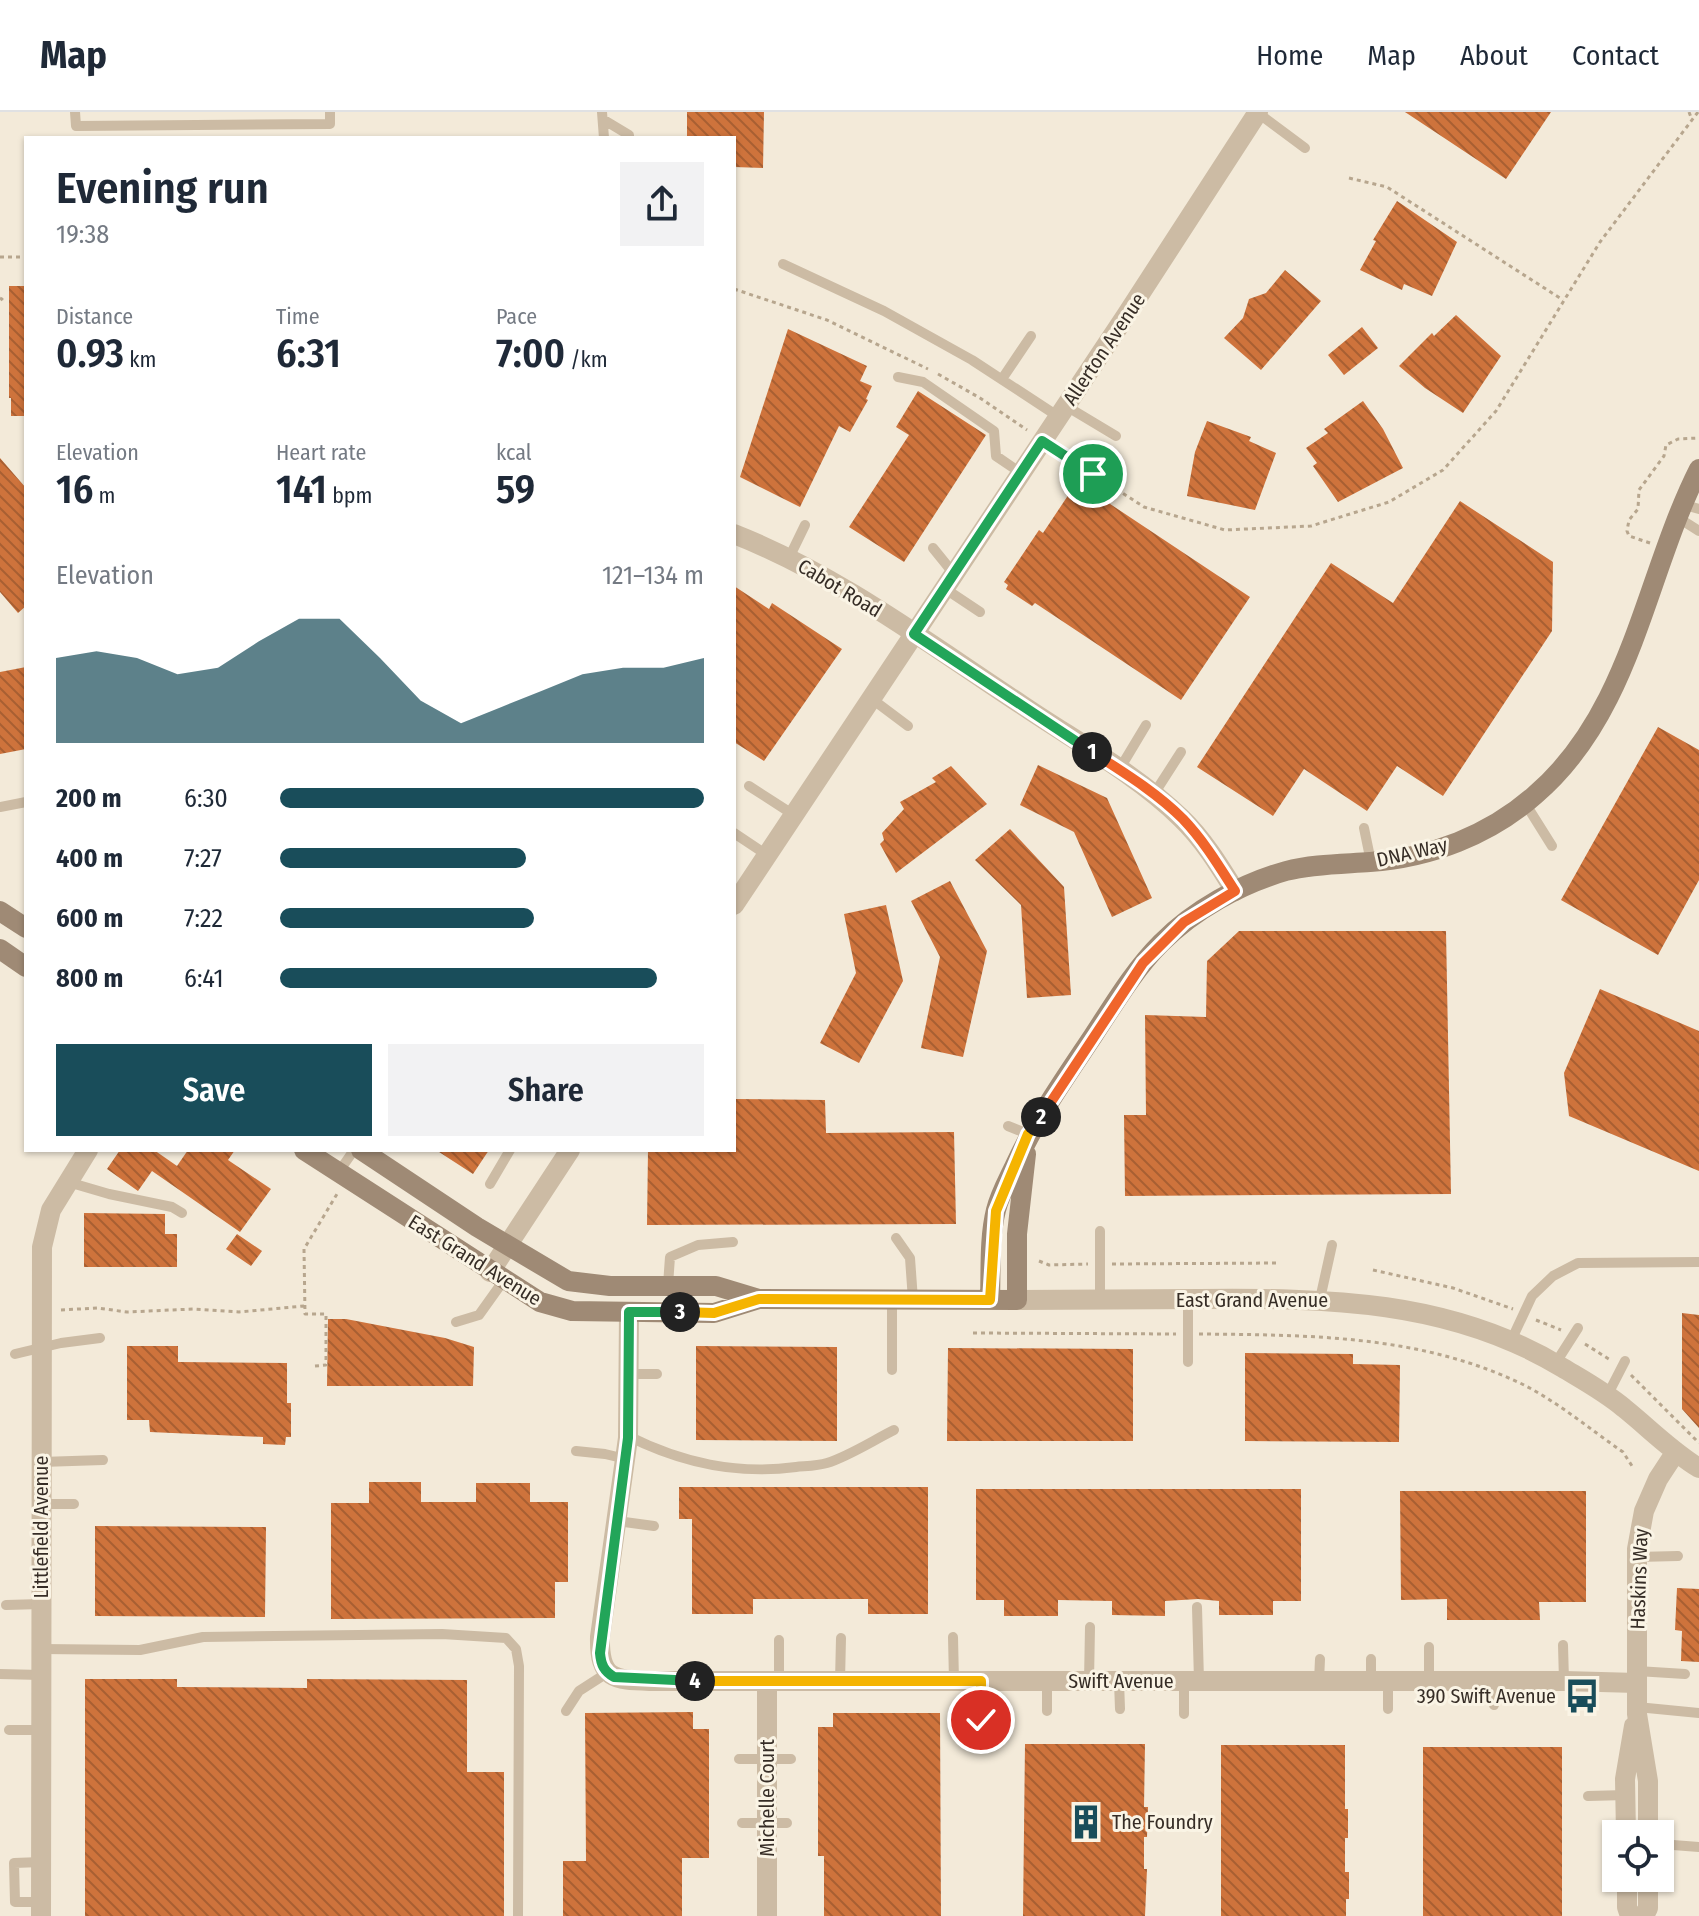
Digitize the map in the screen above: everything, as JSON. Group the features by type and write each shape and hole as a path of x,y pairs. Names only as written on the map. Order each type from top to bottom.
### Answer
{"main road":[{"name":"DNA Way","path":"990,1300 996,1211 1028,1134 1143,963 1184,922 1235,891 1286,871 1427,853 1484,830 1525,803 1575,755 1605,707 1666,547 1686,510 1699,469"},
{"path":"0,911 24,927"},
{"path":"0,949 24,966"},
{"name":"DNA Way","path":"1017,1300 1018,1216 1028,1134"},
{"name":"East Grand Avenue","path":"307,1152 497,1276 540,1302 559,1309 714,1313 759,1299"},
{"name":"East Grand Avenue","path":"364,1152 568,1281 592,1285 716,1286 759,1299 1017,1300"}],"street":[{"name":"Allerton Avenue","path":"736,902 1258,112"},
{"name":"Cabot Road","path":"736,535 789,558 855,595 1154,794 1183,819 1204,843 1235,891"},
{"name":"Littlefield Avenue","path":"41,1909 42,1247 51,1210 87,1152"},
{"path":"497,1276 507,1245 565,1152"},
{"name":"East Grand Avenue","path":"1017,1300 1320,1299 1372,1303 1405,1310 1468,1327 1555,1364 1607,1396 1675,1453 1699,1468"},
{"path":"607,1673 601,1665 600,1637 626,1459 629,1312"},
{"name":"Haskins Way","path":"1648,1820 1648,1781 1637,1710 1637,1557 1644,1511 1658,1479 1675,1453"},
{"name":"Swift Avenue","path":"607,1673 636,1680 773,1681 1564,1681 1637,1677"},
{"name":"Michelle Court","path":"767,1916 777,1824 767,1759 773,1681"},
{"name":"Haskins Way","path":"1626,1820 1625,1779 1637,1710"},
{"path":"1627,1892 1630,1916"},
{"path":"1644,1916 1648,1908 1648,1892"}],"lane":[{"path":"75,112 76,126 330,124 330,112"},
{"path":"1258,112 1305,148"},
{"path":"603,116 604,136"},
{"path":"603,116 629,136"},
{"path":"783,264 884,311 1002,379 1116,436"},
{"path":"1002,379 1031,336"},
{"path":"898,377 923,382 994,431 996,456 1021,473"},
{"path":"1686,510 1699,531"},
{"path":"789,558 805,525"},
{"path":"933,548 949,581 980,612"},
{"path":"872,699 908,726"},
{"path":"1119,770 1146,725"},
{"path":"1154,794 1181,752"},
{"path":"749,786 794,815"},
{"path":"0,807 24,802"},
{"path":"1525,803 1552,846"},
{"path":"1364,828 1371,862"},
{"path":"736,834 767,855"},
{"path":"1008,1126 1028,1134"},
{"path":"343,1176 353,1152"},
{"path":"490,1184 509,1152"},
{"path":"66,1181 172,1207 182,1213"},
{"path":"1100,1231 1100,1299"},
{"path":"892,1370 910,1258 896,1238"},
{"path":"668,1285 670,1257 698,1245 733,1242"},
{"path":"1320,1299 1332,1245"},
{"path":"1510,1343 1532,1296 1553,1276 1578,1263 1699,1262"},
{"path":"456,1322 479,1315 497,1276"},
{"path":"1188,1299 1188,1362"},
{"path":"1555,1364 1578,1328"},
{"path":"15,1354 100,1338"},
{"path":"1607,1396 1625,1361"},
{"path":"629,1374 657,1374"},
{"path":"628,1436 660,1452 704,1465 738,1470 781,1469 826,1463 894,1430"},
{"path":"576,1451 626,1459"},
{"path":"41,1462 103,1460"},
{"path":"41,1504 74,1504"},
{"path":"617,1521 654,1526"},
{"path":"1637,1557 1678,1556"},
{"path":"6,1605 41,1604"},
{"path":"1184,1714 1191,1681 1197,1607"},
{"path":"1089,1681 1090,1627"},
{"path":"41,1649 140,1650 203,1637 243,1636 442,1634 506,1638 516,1649 519,1666 518,1916"},
{"path":"953,1637 954,1681"},
{"path":"840,1681 841,1638"},
{"path":"773,1681 779,1640"},
{"path":"1563,1645 1564,1681"},
{"path":"1429,1647 1429,1681"},
{"path":"1319,1681 1320,1659"},
{"path":"1371,1659 1388,1709"},
{"path":"566,1711 579,1691 607,1673"},
{"path":"0,1674 41,1675"},
{"path":"1637,1677 1685,1674"},
{"path":"981,1681 981,1720"},
{"path":"1047,1681 1047,1711"},
{"path":"1119,1681 1120,1709"},
{"path":"1493,1681 1494,1705"},
{"path":"1637,1710 1699,1713"},
{"path":"9,1730 41,1730"},
{"path":"739,1759 791,1759"},
{"path":"1588,1796 1626,1795"},
{"path":"742,1823 777,1824"},
{"path":"1674,1845 1699,1847"}],"path":[{"path":"1689,112 1692,120"},
{"path":"736,290 827,320 899,353 980,398 1144,507 1225,530 1311,526 1389,502 1443,470 1496,411 1600,242 1698,112"},
{"path":"1349,178 1387,187 1564,301"},
{"path":"0,257 24,257"},
{"path":"1666,547 1629,536 1629,520 1638,509 1639,490 1664,456 1666,445 1678,439 1699,438"},
{"path":"315,1366 326,1365 326,1314 305,1314 304,1249 343,1176"},
{"path":"1039,1261 1049,1265 1280,1263"},
{"path":"1373,1270 1453,1288 1513,1309"},
{"path":"41,1310 97,1308 127,1312 193,1309 239,1312 304,1306"},
{"path":"973,1333 1321,1335 1366,1339 1435,1354 1488,1371 1537,1393 1623,1452 1632,1466"}],"building":[{"path":"687,112 764,112 763,168 736,167 736,136 687,136"},
{"path":"1405,112 1551,112 1506,179"},
{"path":"1397,201 1457,242 1432,296 1404,284 1402,290 1360,270 1376,241 1373,240"},
{"path":"1285,270 1321,301 1261,370 1224,338 1243,318 1249,299 1266,293"},
{"path":"9,286 24,286 24,416 11,416"},
{"path":"1456,315 1501,356 1463,413 1399,366 1432,333 1434,336"},
{"path":"1362,327 1378,348 1344,375 1328,355"},
{"path":"788,329 867,366 860,381 872,386 868,400 850,432 839,426 800,507 740,477"},
{"path":"918,391 986,435 904,562 849,527 909,435 896,427"},
{"path":"1363,401 1383,429 1403,468 1338,502 1313,466 1317,463 1306,448 1328,433 1324,429"},
{"path":"1207,421 1251,437 1249,441 1276,453 1255,510 1187,496 1195,452"},
{"path":"0,458 24,486 24,608 18,613 0,592"},
{"path":"1077,482 1250,597 1181,700 1035,603 1032,606 1006,589 1008,585 1004,582 1039,530 1043,533"},
{"path":"1460,501 1553,562 1552,631 1443,796 1397,766 1367,811 1304,769 1273,816 1197,767 1331,563 1393,603"},
{"path":"736,587 769,609 772,603 842,649 764,761 736,743"},
{"path":"24,667 24,749 0,754 0,672"},
{"path":"1658,727 1699,750 1699,880 1658,955 1561,900"},
{"path":"1038,765 1107,798 1152,898 1112,917 1074,832 1020,805"},
{"path":"951,766 987,804 896,873 880,844 884,840 882,833 904,809 900,802 936,782 932,778"},
{"path":"1010,829 1064,887 1071,995 1027,998 1021,905 975,860"},
{"path":"950,881 987,951 963,1057 921,1048 940,957 911,901"},
{"path":"886,905 903,981 859,1063 820,1043 856,973 844,914"},
{"path":"1239,931 1446,931 1451,1194 1125,1196 1124,1115 1146,1115 1145,1015 1206,1017 1207,961"},
{"path":"1600,989 1699,1031 1699,1171 1569,1116 1564,1073"},
{"path":"736,1099 825,1100 826,1133 954,1132 956,1224 647,1225 648,1152 736,1152"},
{"path":"119,1152 157,1152 177,1166 187,1152 234,1152 228,1160 271,1189 240,1232 152,1171 138,1191 107,1169"},
{"path":"439,1152 488,1152 473,1174"},
{"path":"84,1213 165,1214 165,1234 177,1234 177,1267 84,1267"},
{"path":"237,1234 262,1251 251,1266 226,1249"},
{"path":"1682,1313 1699,1315 1699,1428 1682,1409"},
{"path":"328,1319 346,1319 445,1338 474,1347 473,1386 327,1386"},
{"path":"127,1346 178,1346 178,1362 287,1363 291,1437 286,1437 285,1445 263,1444 263,1437 150,1432 149,1420 127,1420"},
{"path":"696,1346 837,1347 837,1441 696,1440"},
{"path":"948,1348 1133,1349 1133,1441 947,1441"},
{"path":"1245,1353 1353,1354 1353,1364 1400,1365 1399,1442 1245,1441"},
{"path":"369,1482 421,1482 421,1502 476,1502 476,1483 530,1483 530,1502 568,1502 568,1582 555,1582 555,1618 331,1619 331,1503 369,1503"},
{"path":"679,1487 928,1487 928,1614 868,1614 868,1599 753,1599 753,1614 692,1614 692,1519 679,1519"},
{"path":"976,1489 1301,1489 1301,1601 1273,1601 1273,1615 1219,1615 1219,1601 1165,1601 1165,1616 1112,1615 1112,1601 1058,1600 1058,1616 1004,1616 1004,1600 976,1600"},
{"path":"1400,1491 1586,1491 1586,1602 1539,1602 1540,1620 1447,1620 1447,1599 1401,1600"},
{"path":"95,1526 266,1527 265,1617 95,1616"},
{"path":"1677,1588 1699,1589 1699,1662 1681,1661 1682,1631 1675,1630"},
{"path":"85,1679 177,1679 177,1687 307,1688 307,1679 467,1680 467,1772 504,1772 504,1916 85,1916"},
{"path":"693,1712 693,1729 709,1729 709,1858 682,1858 682,1916 563,1916 563,1861 586,1861 585,1713"},
{"path":"833,1713 940,1713 941,1916 824,1916 824,1856 818,1856 818,1727 833,1727"},
{"name":"The Foundry","path":"1025,1744 1145,1744 1144,1807 1148,1807 1147,1837 1144,1837 1144,1869 1147,1869 1145,1916 1023,1916"},
{"path":"1221,1745 1345,1745 1348,1838 1345,1838 1345,1872 1349,1872 1346,1916 1221,1916"},
{"path":"1423,1747 1562,1747 1562,1916 1423,1916"}],"place":[{"name":"390 Swift Avenue","path":"1582,1696"},
{"name":"The Foundry","path":"1086,1822"}],"route":[{"path":"981,1720 981,1681 653,1681 623,1679 607,1673 601,1665 600,1637 628,1438 629,1312 714,1313 759,1299 990,1300 996,1211 1028,1134 1143,963 1184,922 1235,891 1204,843 1161,800 914,634 1042,441 1093,474"}]}
